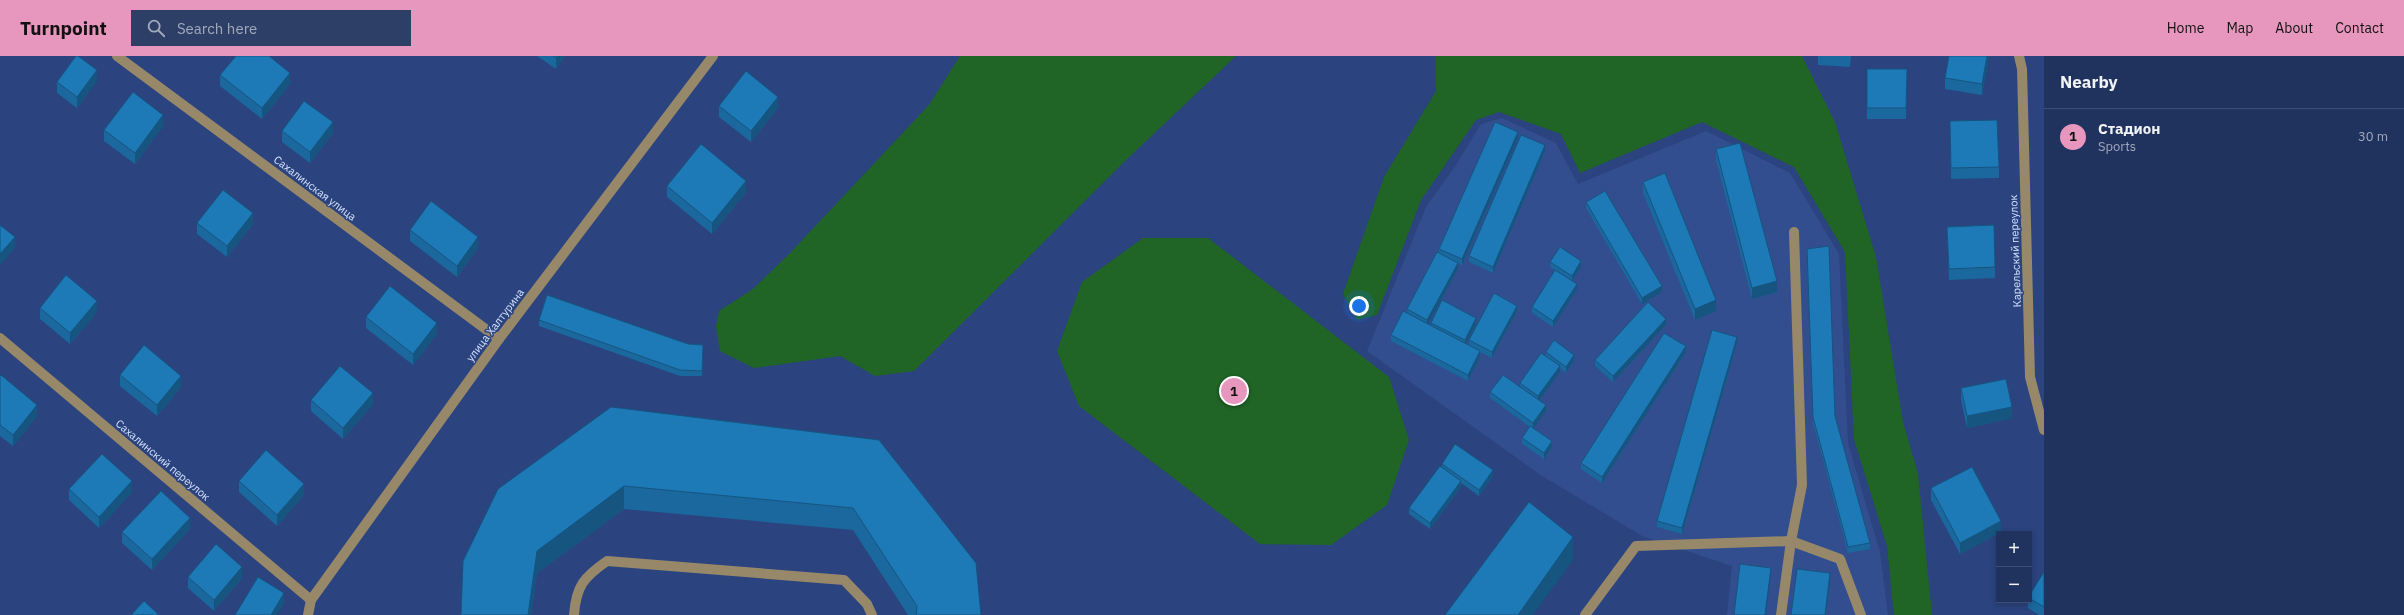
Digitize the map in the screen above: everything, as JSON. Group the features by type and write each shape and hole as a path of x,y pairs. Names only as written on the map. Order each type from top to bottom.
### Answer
{"street":[{"name":"Сахалинская улица","path":"117,56 499,339"},
{"name":"улица Халтурина","path":"308,615 311,600 499,339 713,56"},
{"name":"Карельский переулок","path":"2019,56 2022,69 2030,377 2044,430"},
{"path":"1781,615 1791,541 1802,485 1794,232"},
{"name":"Сахалинский переулок","path":"0,338 311,600"},
{"path":"1585,615 1636,546 1791,541 1840,559 1861,615"},
{"path":"574,615 575,599 587,574 608,561 844,580 867,604 872,615"}],"shaded area":[{"path":"1502,118 1556,143 1578,184 1706,131 1790,173 1839,254 1848,443 1880,552 1888,615 1727,615 1732,566 1642,536 1542,476 1367,351 1426,207 1456,165 1481,124"}],"green space":[{"path":"960,56 1236,56 1126,160 914,371 875,376 840,356 754,368 720,351 716,326 719,311 753,289 790,253 929,105"},
{"path":"1436,56 1802,56 1835,122 1876,257 1903,422 1918,474 1932,615 1894,615 1887,546 1854,439 1845,252 1794,167 1702,122 1580,173 1561,134 1499,112 1476,120 1421,200 1377,315 1357,320 1343,294 1384,177 1436,91"},
{"path":"1143,238 1208,238 1389,377 1409,440 1387,505 1331,545 1260,544 1079,406 1057,351 1082,282"}],"building":[{"path":"76,56 97,70 77,97 57,82"},
{"path":"236,56 269,56 290,73 262,108 220,75"},
{"path":"1949,56 1987,56 1982,84 1945,78"},
{"path":"1867,69 1907,69 1906,108 1867,108"},
{"path":"746,71 778,97 751,131 719,106"},
{"path":"133,92 163,115 135,153 104,130"},
{"path":"304,101 333,122 310,152 282,131"},
{"path":"1997,120 1999,167 1951,168 1950,121"},
{"path":"1495,122 1518,132 1462,259 1439,249"},
{"path":"1521,135 1545,145 1493,267 1469,256"},
{"path":"1740,143 1777,281 1752,288 1716,149"},
{"path":"701,144 746,181 712,223 667,186"},
{"path":"1665,173 1716,300 1695,309 1643,182"},
{"path":"223,190 253,213 227,246 197,223"},
{"path":"1605,191 1662,286 1642,298 1586,202"},
{"path":"431,201 478,237 457,266 410,230"},
{"path":"0,225 15,237 0,254"},
{"path":"1994,225 1995,267 1949,269 1947,227"},
{"path":"1829,246 1835,416 1870,543 1848,547 1813,417 1807,249"},
{"path":"1560,247 1581,261 1572,276 1550,262"},
{"path":"1437,252 1458,263 1427,320 1407,309"},
{"path":"1555,270 1577,284 1553,321 1532,307"},
{"path":"66,275 97,301 70,333 40,308"},
{"path":"390,286 437,323 413,354 366,317"},
{"path":"1494,293 1517,306 1492,352 1469,340"},
{"path":"547,295 688,344 703,345 702,371 680,370 539,320"},
{"path":"1442,300 1476,318 1465,340 1431,323"},
{"path":"1648,302 1666,319 1613,376 1595,360"},
{"path":"1403,311 1480,351 1468,375 1391,335"},
{"path":"1712,330 1737,337 1682,528 1657,521"},
{"path":"1664,333 1686,346 1602,477 1581,463"},
{"path":"1554,340 1574,355 1566,367 1546,352"},
{"path":"144,345 181,376 157,405 120,375"},
{"path":"1541,353 1560,366 1538,396 1520,383"},
{"path":"340,366 373,393 343,428 311,400"},
{"path":"1,375 37,405 13,435 0,425"},
{"path":"1503,375 1546,405 1533,423 1490,392"},
{"path":"2006,379 2012,407 1967,416 1961,388"},
{"path":"611,407 879,440 976,563 981,615 916,615 917,606 853,508 624,486 537,551 528,615 461,615 463,561 498,489"},
{"path":"1530,426 1552,441 1544,453 1522,438"},
{"path":"1455,444 1493,470 1479,490 1442,464"},
{"path":"266,450 304,484 277,515 239,481"},
{"path":"102,454 132,481 99,517 69,489"},
{"path":"1440,466 1461,481 1430,523 1409,508"},
{"path":"1972,467 2001,521 1960,543 1931,488"},
{"path":"161,491 190,518 152,559 122,532"},
{"path":"1529,502 1573,537 1518,615 1445,615"},
{"path":"216,544 242,567 214,600 188,577"},
{"path":"1740,564 1771,568 1765,615 1734,615"},
{"path":"1797,569 1830,573 1825,615 1791,615"},
{"path":"2044,572 2044,607 2032,600 2032,591"},
{"path":"258,577 284,593 271,615 235,615"},
{"path":"144,601 159,615 131,615"}],"place":[{"name":"Стадион","path":"1234,391"}]}
